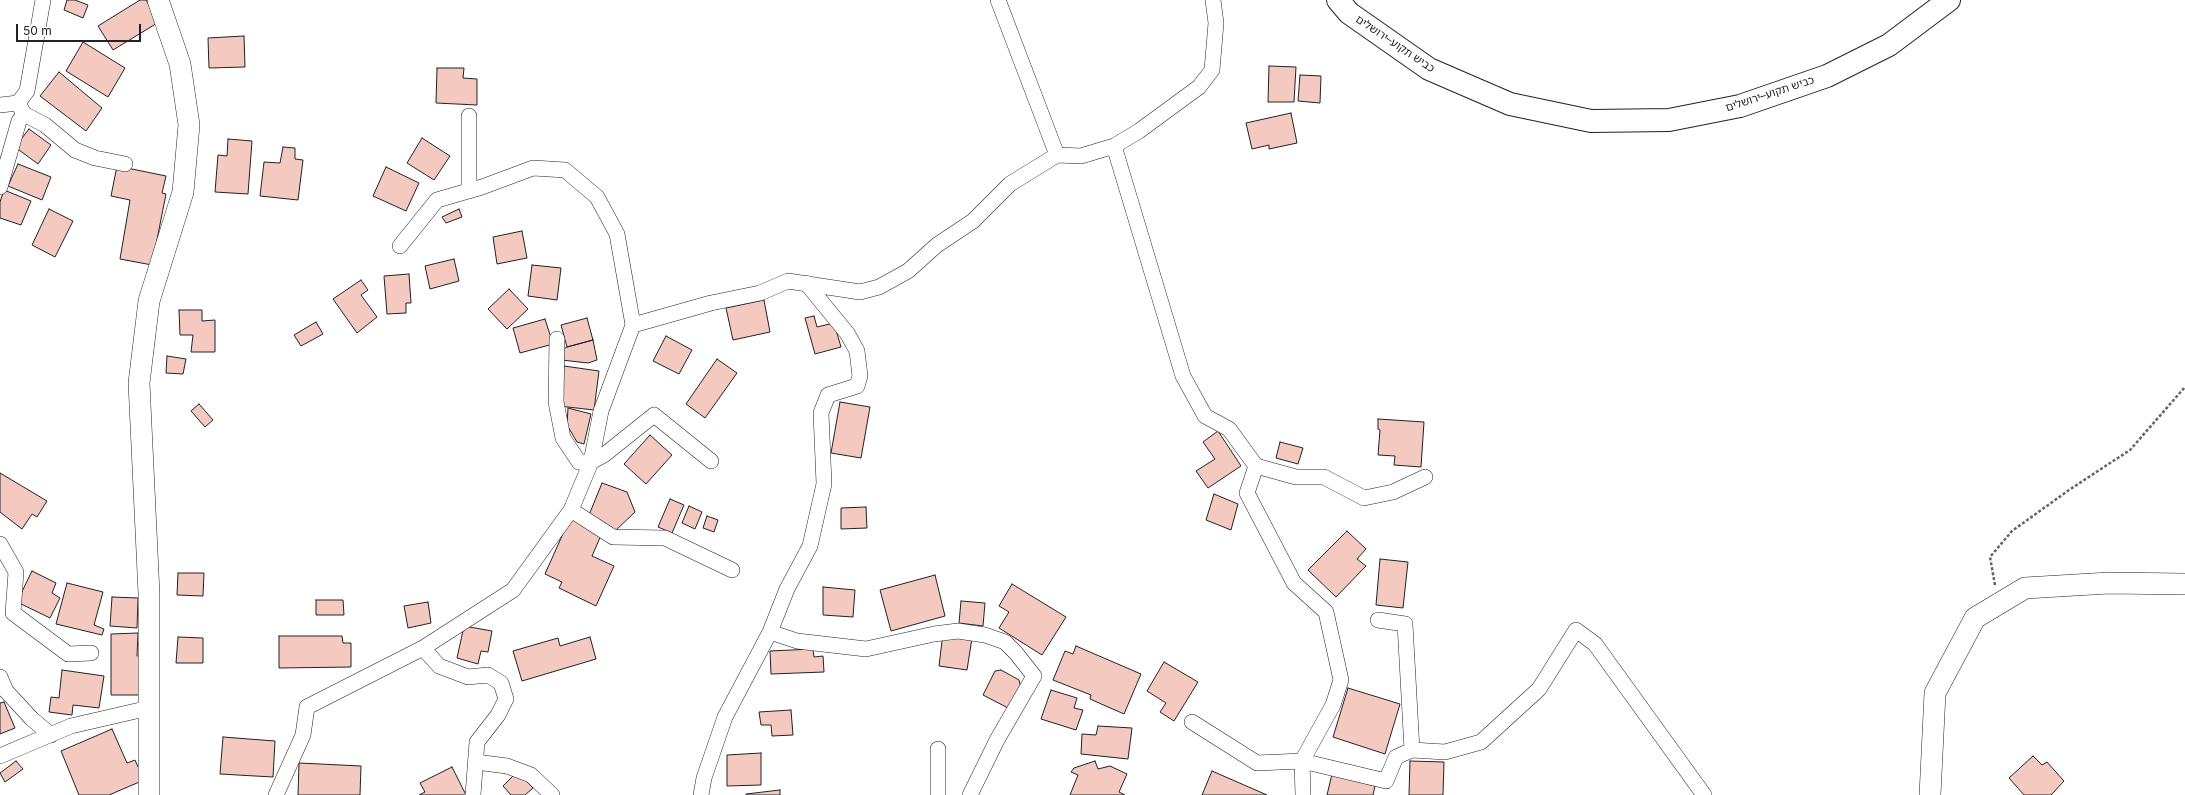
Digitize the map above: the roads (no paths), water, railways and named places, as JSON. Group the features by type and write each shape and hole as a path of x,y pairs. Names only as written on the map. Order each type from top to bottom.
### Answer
{"main road":[{"name":"כביש תקוע–ירושלים","path":"1338,0 1349,13 1428,69 1510,104 1591,121 1669,120 1740,106 1827,76 1889,45 1949,0"}],"street":[{"path":"0,187 27,91 43,0"},
{"path":"149,795 149,594 139,383 149,301 183,192 189,125 180,64 158,0"},
{"path":"998,0 1057,155"},
{"path":"633,325 711,303 760,293 788,281 860,292 879,287 908,271 937,245 973,221 1010,184 1057,155 1081,156 1114,146 1138,131 1199,87 1212,70 1216,23 1213,0"},
{"path":"0,105 21,109 45,125 75,150 95,158 125,164"},
{"path":"469,116 469,191"},
{"path":"1114,146 1183,376 1205,416 1229,428 1256,466 1296,477 1324,477 1364,498 1393,492 1425,477"},
{"path":"276,795 303,735 307,707 423,648 513,590 571,510 591,462 601,411 633,325 617,234 598,197 565,170 533,168 469,191 437,200 400,246"},
{"path":"701,795 704,778 725,717 770,632 787,589 810,546 824,484 821,413 828,395 857,386 860,376 857,351 847,333 806,283"},
{"path":"557,339 556,402 563,438 580,462 591,462 604,455 654,415 711,461"},
{"path":"1256,466 1247,493 1294,583 1326,612 1341,680 1333,705 1302,761 1303,795"},
{"path":"571,510 613,537 665,538 732,570"},
{"path":"0,544 16,572 13,613 68,654 91,653"},
{"path":"1930,795 1935,693 1975,618 2025,588 2109,583 2185,584"},
{"path":"1378,620 1405,624 1412,750"},
{"path":"1192,722 1257,763 1302,761 1386,781 1396,757 1412,750 1445,752 1481,742 1539,689 1576,630 1595,644 1704,795"},
{"path":"770,632 797,641 866,649 934,634 958,631 985,635 1005,642 1016,653 1034,676 997,740 970,795"},
{"path":"423,648 439,666 468,677 488,674 501,683 506,699 498,716 477,742 473,795"},
{"path":"0,677 6,692 32,719 51,735"},
{"path":"0,756 71,726 149,708"},
{"path":"938,749 938,795"},
{"path":"476,762 507,766 531,775 552,795"}]}
